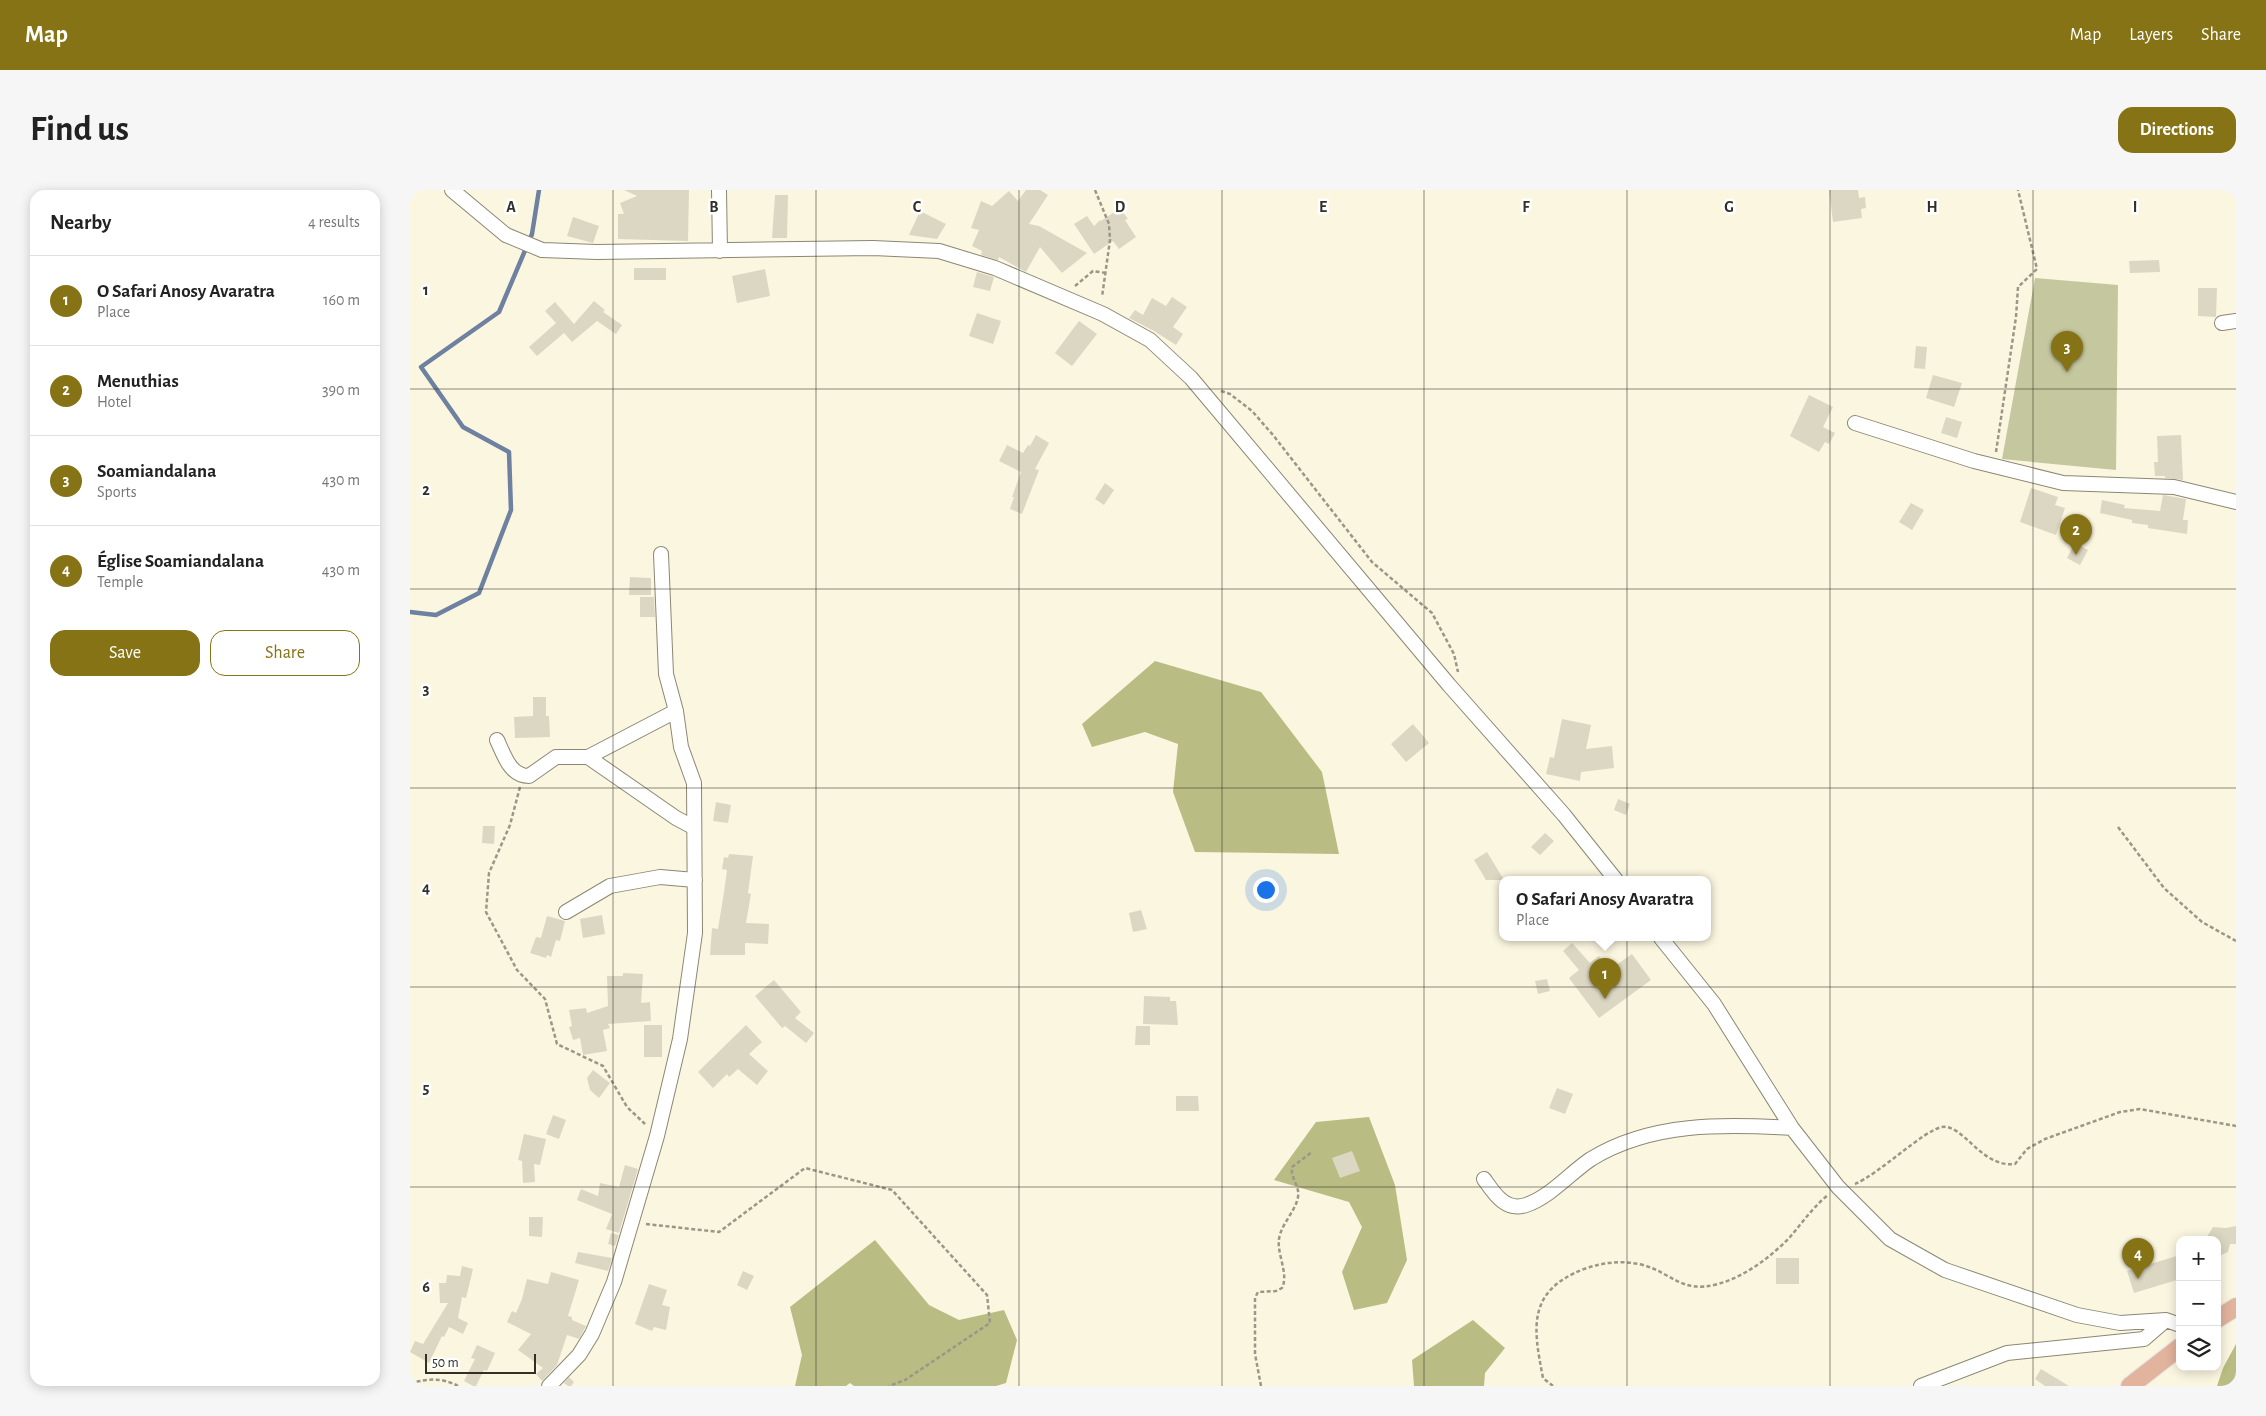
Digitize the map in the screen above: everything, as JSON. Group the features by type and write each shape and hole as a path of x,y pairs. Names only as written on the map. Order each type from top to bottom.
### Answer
{"main road":[{"path":"2221,1317 2236,1306"},
{"path":"2130,1386 2176,1350"}],"street":[{"path":"452,190 506,236 542,250 597,252 872,248 938,250 995,268 1064,297 1103,314 1150,340 1192,378 1449,685 1564,815 1613,876"},
{"path":"719,190 720,251"},
{"path":"2222,323 2236,321"},
{"path":"1855,423 1994,466 2063,483 2174,487 2236,502"},
{"path":"549,1386 579,1355 592,1334 614,1282 657,1136 680,1039 695,933 694,782 681,746 676,711 666,674 661,554"},
{"path":"497,740 508,763 523,776 529,776 556,757 588,757 676,711"},
{"path":"588,757 676,818 693,827"},
{"path":"566,912 610,886 660,877 696,880"},
{"path":"1663,941 1714,1004 1792,1128 1838,1187 1890,1239 1945,1270 2077,1315 2120,1323 2173,1322"},
{"path":"1484,1179 1500,1200 1512,1206 1525,1205 1548,1192 1591,1160 1614,1147 1650,1134 1678,1129 1746,1126 1792,1128"},
{"path":"1921,1386 2007,1353 2144,1339 2173,1322"}],"path":[{"path":"1095,190 1109,224 1110,253 1102,297 1103,314"},
{"path":"1994,466 2016,317 2018,288 2037,269 2018,190"},
{"path":"1064,297 1093,271 1106,273"},
{"path":"1215,388 1230,394 1252,411 1273,435 1372,562 1432,613 1454,654 1458,670 1457,683 1449,685"},
{"path":"523,776 510,825 489,873 486,912 518,970 545,998 557,1044 603,1066 627,1106 657,1136"},
{"path":"2118,827 2164,888 2202,922 2236,940"},
{"path":"1553,1386 1543,1378 1536,1342 1536,1329 1542,1302 1548,1291 1564,1277 1600,1263 1626,1262 1646,1266 1680,1284 1706,1287 1737,1277 1765,1259 1788,1239 1822,1200 1838,1187 1852,1186 1870,1178 1930,1132 1942,1127 1955,1130 1984,1156 2008,1164 2014,1164 2028,1149 2045,1139 2082,1128 2120,1112 2140,1109 2236,1126"},
{"path":"1261,1386 1255,1354 1255,1298 1258,1292 1282,1288 1285,1282 1278,1244 1281,1231 1298,1196 1297,1184 1291,1173 1292,1167 1312,1152"},
{"path":"628,1231 643,1223 718,1232 805,1168 892,1190 987,1295 990,1324 905,1380 889,1386"},
{"path":"410,1383 433,1378 446,1380 458,1386"}],"green space":[{"path":"2035,278 2118,285 2116,470 2002,459"},
{"path":"1155,661 1261,692 1322,772 1339,854 1195,852 1173,792 1178,744 1145,732 1092,747 1082,724"},
{"path":"1369,1117 1395,1185 1407,1260 1387,1303 1354,1310 1342,1272 1362,1227 1349,1202 1274,1180 1316,1122"},
{"path":"875,1240 929,1305 959,1320 1004,1310 1017,1340 1006,1383 996,1386 854,1386 850,1383 846,1386 795,1386 802,1355 790,1307"},
{"path":"1473,1320 1505,1348 1485,1373 1484,1386 1414,1386 1412,1360"},
{"path":"2236,1344 2236,1386 2217,1386 2223,1368"}],"building":[{"path":"624,190 689,190 688,241 618,239 618,214 624,214 620,203 637,196"},
{"path":"1026,190 1040,190 1048,195 1029,224 1039,226 1087,253 1062,273 1040,247 1026,272 999,257 998,260 981,255 982,251 972,246 979,230 971,228 981,201 992,206 1009,191 1018,201"},
{"path":"1829,190 1858,190 1859,198 1865,197 1866,208 1861,209 1862,218 1833,222"},
{"path":"775,195 788,195 787,238 772,238"},
{"path":"1120,208 1128,219 1125,220 1136,237 1119,249 1113,241 1094,254 1074,224 1087,216 1094,226 1100,220"},
{"path":"920,211 946,224 937,239 909,235"},
{"path":"573,217 599,226 593,243 567,236"},
{"path":"2159,260 2160,272 2130,273 2129,261"},
{"path":"634,268 666,268 666,280 634,280"},
{"path":"765,269 770,296 737,303 732,276"},
{"path":"977,272 994,277 990,291 973,287"},
{"path":"2198,288 2217,288 2216,317 2198,316"},
{"path":"1172,297 1187,307 1173,327 1183,334 1176,345 1129,318 1135,310 1143,315 1152,298 1166,306"},
{"path":"594,301 605,310 603,312 622,325 616,334 597,321 572,342 564,333 537,356 529,347 556,323 545,311 555,302 574,324"},
{"path":"977,313 1001,321 993,344 969,336"},
{"path":"1079,321 1097,334 1072,366 1055,353"},
{"path":"1916,346 1927,347 1925,369 1914,368"},
{"path":"1933,375 1962,383 1954,407 1926,398"},
{"path":"1809,395 1833,407 1823,427 1835,433 1829,444 1825,442 1819,452 1790,436"},
{"path":"1946,417 1962,422 1957,438 1941,433"},
{"path":"1036,435 1049,443 1035,469 1039,470 1022,514 1010,509 1014,497 1012,497 1021,472 999,461 1007,445 1023,453 1028,445 1030,446"},
{"path":"2181,435 2183,480 2155,476 2154,462 2158,462 2157,436"},
{"path":"1105,483 1114,490 1104,505 1095,499"},
{"path":"2031,488 2058,497 2055,505 2065,508 2056,535 2020,522"},
{"path":"2163,495 2186,499 2183,520 2188,520 2187,534 2148,528 2148,525 2132,523 2132,520 2100,513 2102,500 2125,505 2124,508 2160,511"},
{"path":"1911,503 1924,510 1912,530 1899,522"},
{"path":"2075,543 2088,550 2080,565 2067,558"},
{"path":"630,577 651,578 651,595 629,595"},
{"path":"640,597 654,597 655,617 640,617"},
{"path":"533,697 546,697 546,716 549,716 550,737 515,738 514,717 533,716"},
{"path":"1562,719 1591,725 1586,749 1612,746 1614,768 1581,772 1580,781 1546,774 1550,757 1554,758"},
{"path":"1413,724 1429,743 1406,762 1391,744"},
{"path":"1618,799 1630,804 1626,815 1614,810"},
{"path":"716,802 731,805 728,823 713,821"},
{"path":"483,826 495,826 494,844 482,843"},
{"path":"1545,833 1554,841 1540,855 1531,847"},
{"path":"1487,852 1502,876 1499,876 1499,880 1486,880 1474,860"},
{"path":"729,854 753,856 748,893 751,894 746,923 769,924 768,944 745,943 745,955 710,955 712,928 718,929 724,892 727,870 722,869 724,857 728,858"},
{"path":"1141,910 1147,929 1133,932 1129,913"},
{"path":"602,915 605,934 583,938 580,919"},
{"path":"547,916 565,921 560,941 556,940 551,957 547,955 546,958 530,953 536,937 541,938"},
{"path":"1572,943 1590,963 1599,956 1609,970 1632,954 1651,980 1599,1018 1569,978 1579,970 1563,951"},
{"path":"623,973 643,974 641,1003 650,1002 651,1021 608,1024 610,1028 603,1030 607,1051 583,1055 580,1038 573,1040 569,1027 572,1026 569,1010 586,1008 587,1013 608,1006 607,976 623,976"},
{"path":"1547,979 1550,991 1538,994 1535,981"},
{"path":"774,980 801,1012 795,1018 814,1033 806,1043 785,1026 782,1028 755,996"},
{"path":"1144,996 1170,997 1170,1001 1176,1001 1178,1025 1143,1024"},
{"path":"644,1025 662,1025 662,1057 644,1057"},
{"path":"746,1025 762,1042 749,1054 768,1071 757,1085 738,1069 729,1077 727,1074 713,1088 698,1072"},
{"path":"1136,1026 1150,1026 1150,1045 1135,1045"},
{"path":"593,1070 610,1083 599,1098 590,1090 587,1078"},
{"path":"1557,1088 1573,1094 1565,1114 1549,1108"},
{"path":"1176,1096 1198,1096 1199,1111 1176,1111"},
{"path":"553,1115 566,1120 559,1139 546,1134"},
{"path":"524,1134 546,1139 540,1165 534,1164 535,1182 523,1183 522,1161 518,1160"},
{"path":"1352,1151 1360,1171 1340,1178 1332,1158"},
{"path":"625,1165 638,1169 619,1233 606,1229 612,1214 577,1200 581,1189 598,1196 600,1183 619,1187"},
{"path":"529,1217 543,1217 542,1237 529,1236"},
{"path":"2236,1226 2236,1244 2230,1244 2228,1252 2221,1255 2221,1236 2207,1236 2213,1227 2226,1228"},
{"path":"611,1233 619,1235 615,1246 608,1244"},
{"path":"578,1252 612,1258 608,1271 575,1263"},
{"path":"2176,1256 2176,1280 2134,1293 2127,1271"},
{"path":"1776,1258 1799,1258 1799,1284 1776,1284"},
{"path":"462,1266 473,1269 466,1298 462,1297 458,1318 468,1323 463,1334 449,1327 444,1337 442,1336 429,1363 410,1352 415,1341 423,1344 448,1303 440,1303 439,1283 446,1283 447,1275 460,1276"},
{"path":"743,1271 754,1276 747,1290 737,1285"},
{"path":"551,1272 579,1280 568,1316 572,1317 572,1320 586,1326 579,1339 567,1335 557,1365 542,1381 536,1374 543,1368 518,1350 531,1334 507,1322 512,1311 516,1313 527,1279 548,1284"},
{"path":"649,1284 667,1290 662,1305 670,1307 666,1330 654,1327 652,1331 635,1324"},
{"path":"477,1345 495,1353 487,1371 484,1370 476,1386 473,1386 464,1381 475,1359 471,1358"},
{"path":"2041,1369 2069,1386 2045,1386 2035,1379"},
{"path":"569,1377 574,1382 571,1386 564,1383"}],"waterway":[{"path":"410,612 436,615 479,593 511,510 509,452 463,427 421,367 499,312 532,234 539,190"}],"place":[{"name":"Soamiandalana","path":"2067,372"},
{"name":"Menuthias","path":"2076,555"},
{"name":"O Safari Anosy Avaratra","path":"1605,999"},
{"name":"Église Soamiandalana","path":"2138,1279"}]}
